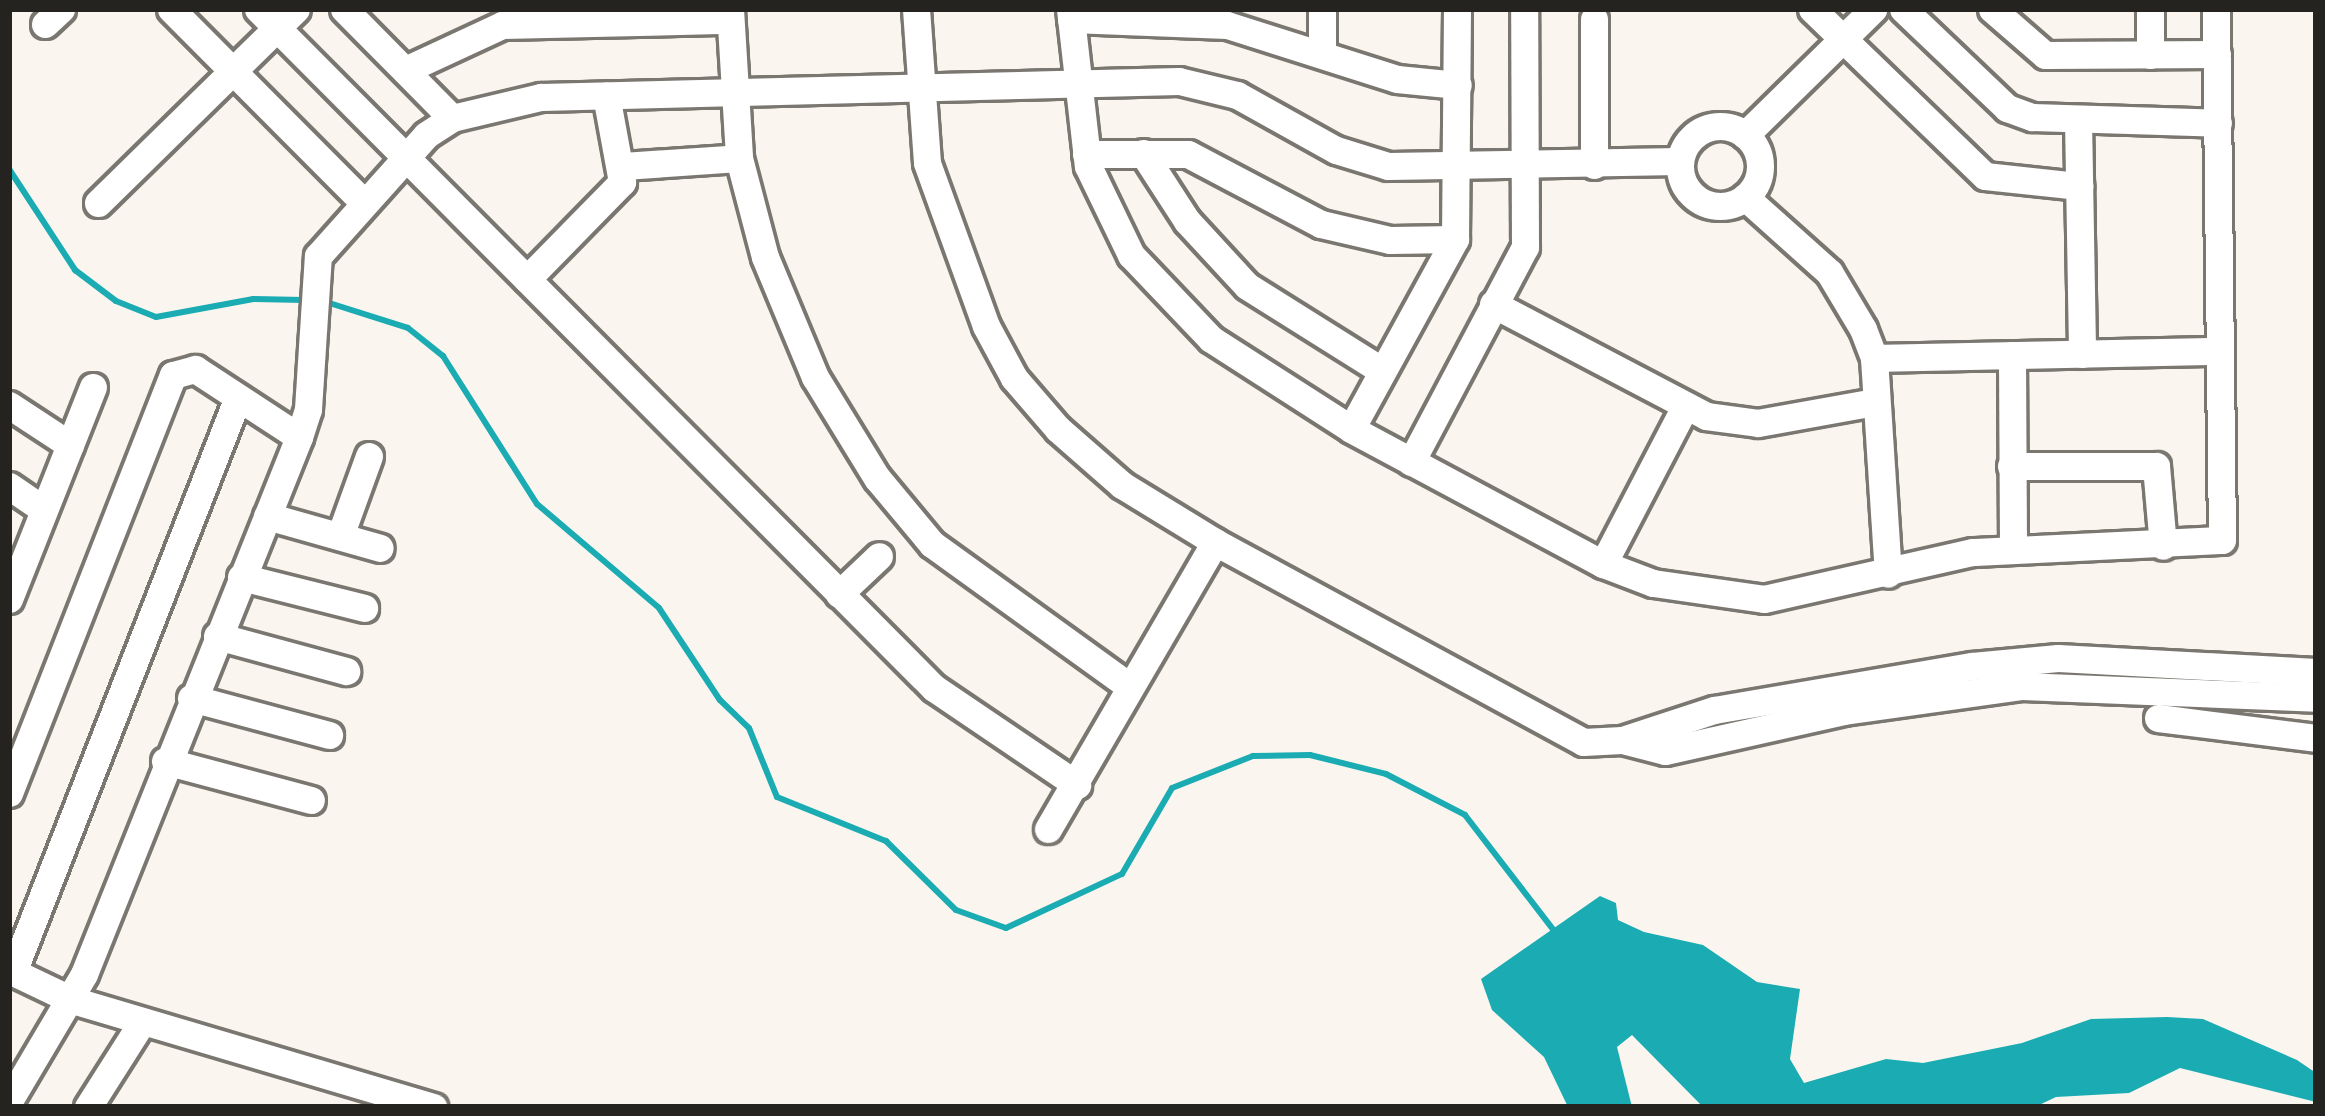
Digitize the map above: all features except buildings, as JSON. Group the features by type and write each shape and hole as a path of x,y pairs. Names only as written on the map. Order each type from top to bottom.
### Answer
{"street":[{"path":"171,9 363,202"},
{"path":"344,9 452,118"},
{"path":"916,9 916,85 927,163 986,326 1014,378 1122,484 1215,542 1582,742 1622,740 1714,710 1972,665 2058,658 2316,672"},
{"path":"1322,9 1322,52"},
{"path":"1351,429 1455,239 1460,167 1457,9"},
{"path":"1411,462 1528,234 1524,9"},
{"path":"1812,9 1984,176 2079,186"},
{"path":"1745,135 1873,9"},
{"path":"1903,9 2007,107 2078,119 2218,123"},
{"path":"1992,9 2044,55 2217,53"},
{"path":"2150,9 2150,55"},
{"path":"1458,86 1397,80 1322,52 1227,26 1071,14 1074,84 1086,154 1131,255 1166,300 1211,339 1351,429 1603,564 1653,583 1764,599 2013,547 2163,546 2222,540 2216,9"},
{"path":"98,203 233,71 277,15 405,158 934,688 1077,784"},
{"path":"405,70 502,25 555,15 730,15 739,158 765,257 815,376 877,478 932,544 1130,687"},
{"path":"1594,20 1594,165"},
{"path":"9,1101 71,1000 299,437 308,409 314,302 330,235 405,158 452,118 541,97 1179,81 1237,95 1371,161 1524,168 1680,161"},
{"path":"527,279 613,197 623,166 606,95"},
{"path":"2078,119 2081,354"},
{"path":"1723,126 1745,135 1760,166 1745,197 1706,204 1686,188 1680,161 1700,132 1723,126"},
{"path":"1143,153 1186,221 1246,286 1381,370"},
{"path":"1086,154 1188,154 1343,231 1390,240 1455,239"},
{"path":"623,166 739,158"},
{"path":"1745,197 1829,272 1874,358 1888,574"},
{"path":"1493,304 1683,410 1758,423 1875,402"},
{"path":"1874,358 2220,351"},
{"path":"2012,355 2013,547"},
{"path":"9,793 20,731 173,375 195,369 299,437"},
{"path":"9,599 15,566 44,510 93,387"},
{"path":"238,397 11,971 71,1000 433,1107"},
{"path":"9,405 70,445"},
{"path":"1603,564 1683,410"},
{"path":"340,536 369,455"},
{"path":"2011,466 2156,466 2163,546"},
{"path":"9,486 44,510"},
{"path":"267,516 380,548"},
{"path":"1048,829 1215,542"},
{"path":"838,595 879,556"},
{"path":"241,577 364,608"},
{"path":"217,636 346,671"},
{"path":"1622,740 1665,752 1979,689 2062,685 2316,698"},
{"path":"191,698 329,735"},
{"path":"2158,718 2316,738"},
{"path":"165,761 311,800"},
{"path":"88,1107 142,1022"}],"water":[{"path":"1600,896 1616,903 1618,920 1644,932 1703,945 1757,982 1800,989 1790,1059 1804,1083 1886,1059 1923,1063 2022,1043 2091,1019 2167,1017 2203,1019 2297,1060 2316,1073 2316,1102 2180,1068 2129,1093 2056,1097 2035,1107 1703,1107 1632,1035 1617,1047 1632,1107 1568,1107 1544,1057 1492,1010 1481,979"}],"waterway":[{"path":"9,169 75,270 116,301 156,317 253,299 304,300"},
{"path":"323,301 408,328 443,356 537,504 659,608 720,700 749,728 777,797 886,841 956,910 1006,928 1122,874 1172,788 1253,756 1310,755 1386,774 1465,815 1556,933"}]}
